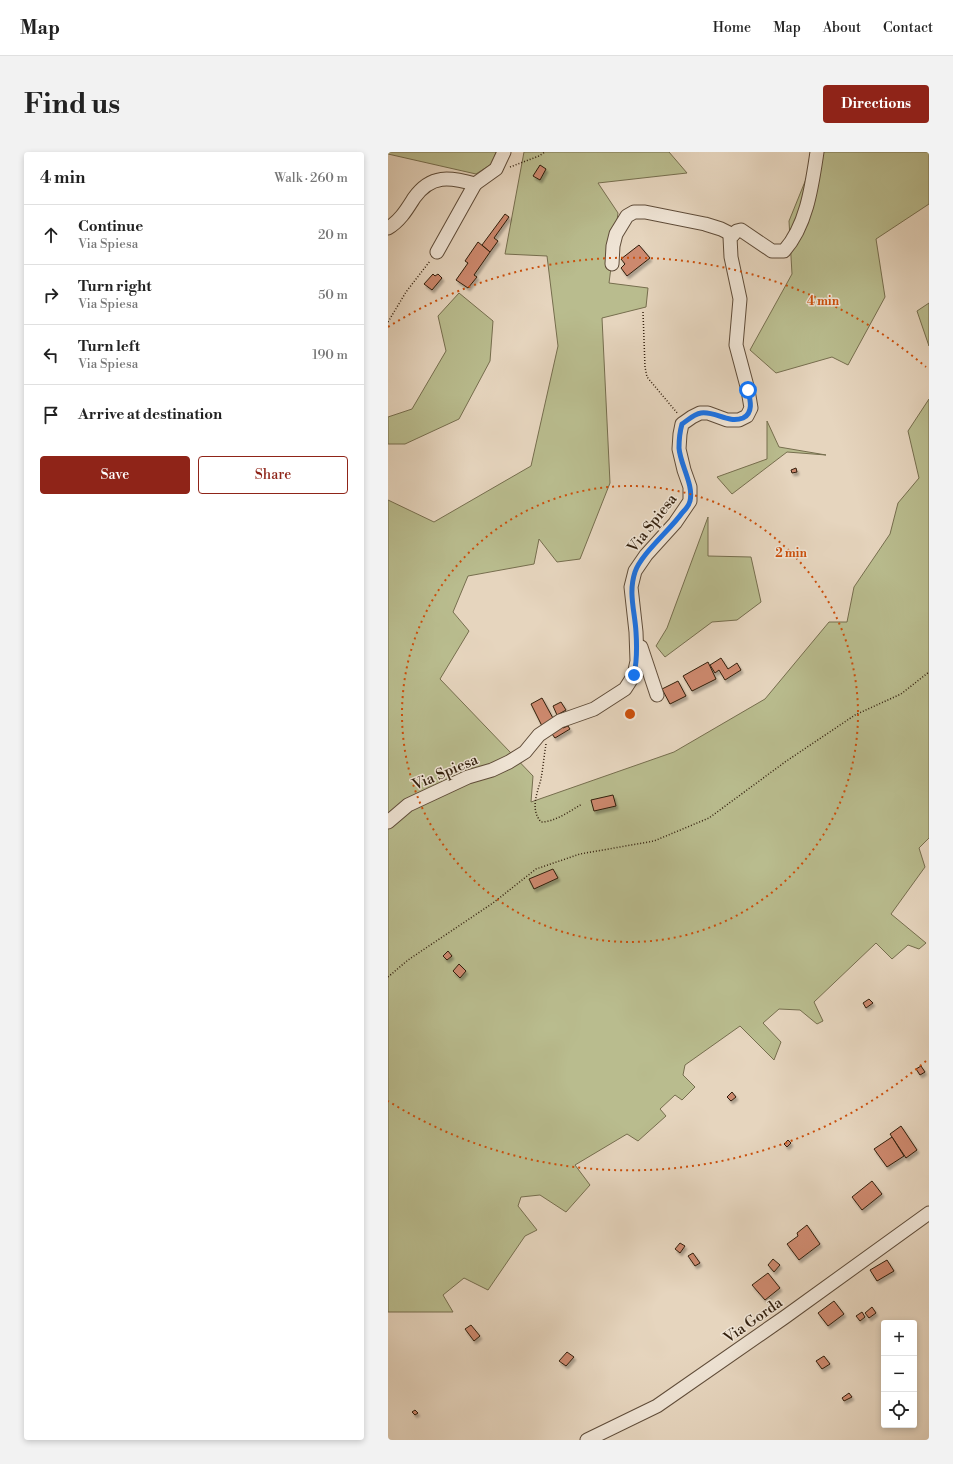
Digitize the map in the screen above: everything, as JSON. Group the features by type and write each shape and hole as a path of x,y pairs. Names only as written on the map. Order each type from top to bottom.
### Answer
{"street":[{"path":"437,252 475,184 496,169 504,152"},
{"path":"685,421 700,413 708,413 727,420 739,420 747,416 751,408 748,390 736,345 740,299 732,257 730,237 737,231 741,230 772,251 784,251 799,227 809,195 817,152"},
{"path":"388,228 407,211 415,197 433,180 458,180 475,184"},
{"path":"612,264 613,246 616,234 627,216 634,212 646,212 705,224 733,235"},
{"name":"Via Spiesa","path":"388,822 408,805 468,777 492,770 509,762 525,752 539,735 560,721 594,709 625,689 634,675 637,662 636,632 631,587 635,570 646,555 675,523 690,501 690,487 679,448 682,424 685,421"},
{"path":"636,632 657,695"},
{"name":"Via Gorda","path":"587,1440 656,1406 786,1317 929,1213"}],"path":[{"path":"504,170 545,152"},
{"path":"388,322 406,292 437,252"},
{"path":"644,312 645,367 647,377 685,421"},
{"path":"388,977 408,960 493,903 536,869 580,854 654,841 709,818 785,762 855,715 901,694 929,672"},
{"path":"549,728 540,780 535,796 536,817 541,822 547,822 582,804"}],"green space":[{"path":"388,152 496,152 493,163 476,174 388,154"},
{"path":"524,152 669,152 687,173 598,183 618,213 609,283 648,288 646,307 602,318 610,483 580,559 557,562 539,539 534,564 468,576 453,612 469,631 440,679 533,776 531,802 674,752 765,699 829,622 847,622 854,587 890,534 898,503 919,478 908,431 929,399 929,838 919,848 925,867 891,914 926,943 919,949 908,945 892,959 876,943 814,1002 823,1021 817,1024 800,1010 779,1009 763,1023 781,1042 774,1060 740,1026 685,1065 683,1075 695,1087 682,1100 675,1095 660,1109 666,1116 638,1141 627,1134 575,1165 590,1185 566,1212 540,1195 521,1197 518,1206 537,1230 525,1236 488,1290 464,1278 443,1295 453,1312 388,1312 388,500 434,522 531,466 558,346 547,256 505,254"},
{"path":"817,152 929,152 929,204 876,239 885,297 848,365 832,357 776,373 750,350 792,274 789,221"},
{"path":"459,293 493,321 490,361 459,419 405,444 388,444 388,417 412,409 446,351 438,316"},
{"path":"929,303 929,346 917,311"},
{"path":"767,421 779,447 826,455 787,452 732,494 717,477 767,459"},
{"path":"708,517 708,556 751,557 761,602 737,620 712,622 665,657 656,646 667,628"}],"building":[{"path":"540,165 546,169 540,180 533,176"},
{"path":"505,214 509,217 494,238 498,241 490,252 482,245"},
{"path":"478,242 490,252 474,275 477,277 468,288 456,280 468,263 465,261"},
{"path":"639,245 650,258 627,276 621,268 625,264 621,259"},
{"path":"433,274 435,276 438,274 442,278 432,290 424,284"},
{"path":"796,468 797,472 792,473 791,470"},
{"path":"721,658 728,669 737,663 741,670 725,680 719,670 715,673 710,665"},
{"path":"708,662 716,679 692,691 683,676"},
{"path":"678,681 686,696 670,704 662,689"},
{"path":"542,698 554,720 542,726 531,704"},
{"path":"561,702 566,710 557,715 553,706"},
{"path":"559,724 563,728 568,726 570,729 555,738 552,734"},
{"path":"613,795 616,806 594,811 591,800"},
{"path":"553,869 558,878 534,889 529,879"},
{"path":"448,951 452,956 447,960 443,956"},
{"path":"459,964 466,971 460,978 453,971"},
{"path":"869,999 873,1003 866,1008 863,1003"},
{"path":"921,1066 925,1072 920,1075 916,1069"},
{"path":"732,1092 736,1097 731,1101 727,1097"},
{"path":"901,1126 917,1150 906,1158 890,1134"},
{"path":"892,1137 904,1156 887,1167 874,1149"},
{"path":"788,1140 791,1143 787,1147 784,1144"},
{"path":"872,1181 882,1194 862,1210 852,1197"},
{"path":"807,1225 820,1244 799,1260 787,1244 798,1236 797,1233"},
{"path":"680,1243 685,1246 680,1253 675,1249"},
{"path":"693,1253 700,1263 695,1266 688,1256"},
{"path":"773,1259 780,1265 774,1272 768,1265"},
{"path":"887,1260 894,1271 877,1281 870,1270"},
{"path":"768,1273 780,1288 765,1300 752,1285"},
{"path":"834,1301 844,1314 828,1326 818,1313"},
{"path":"872,1307 876,1313 869,1318 865,1313"},
{"path":"862,1312 865,1317 860,1321 856,1316"},
{"path":"471,1325 480,1336 474,1341 465,1329"},
{"path":"567,1352 574,1357 566,1366 559,1361"},
{"path":"824,1356 830,1364 822,1369 816,1361"},
{"path":"849,1393 852,1397 844,1401 842,1398"},
{"path":"415,1410 418,1413 415,1415 412,1412"}],"route":[{"path":"634,675 637,662 636,632 631,587 635,570 646,555 675,523 686,509 690,501 690,487 679,448 682,424 700,413 708,413 727,420 739,420 747,416 751,408 748,390"}]}
